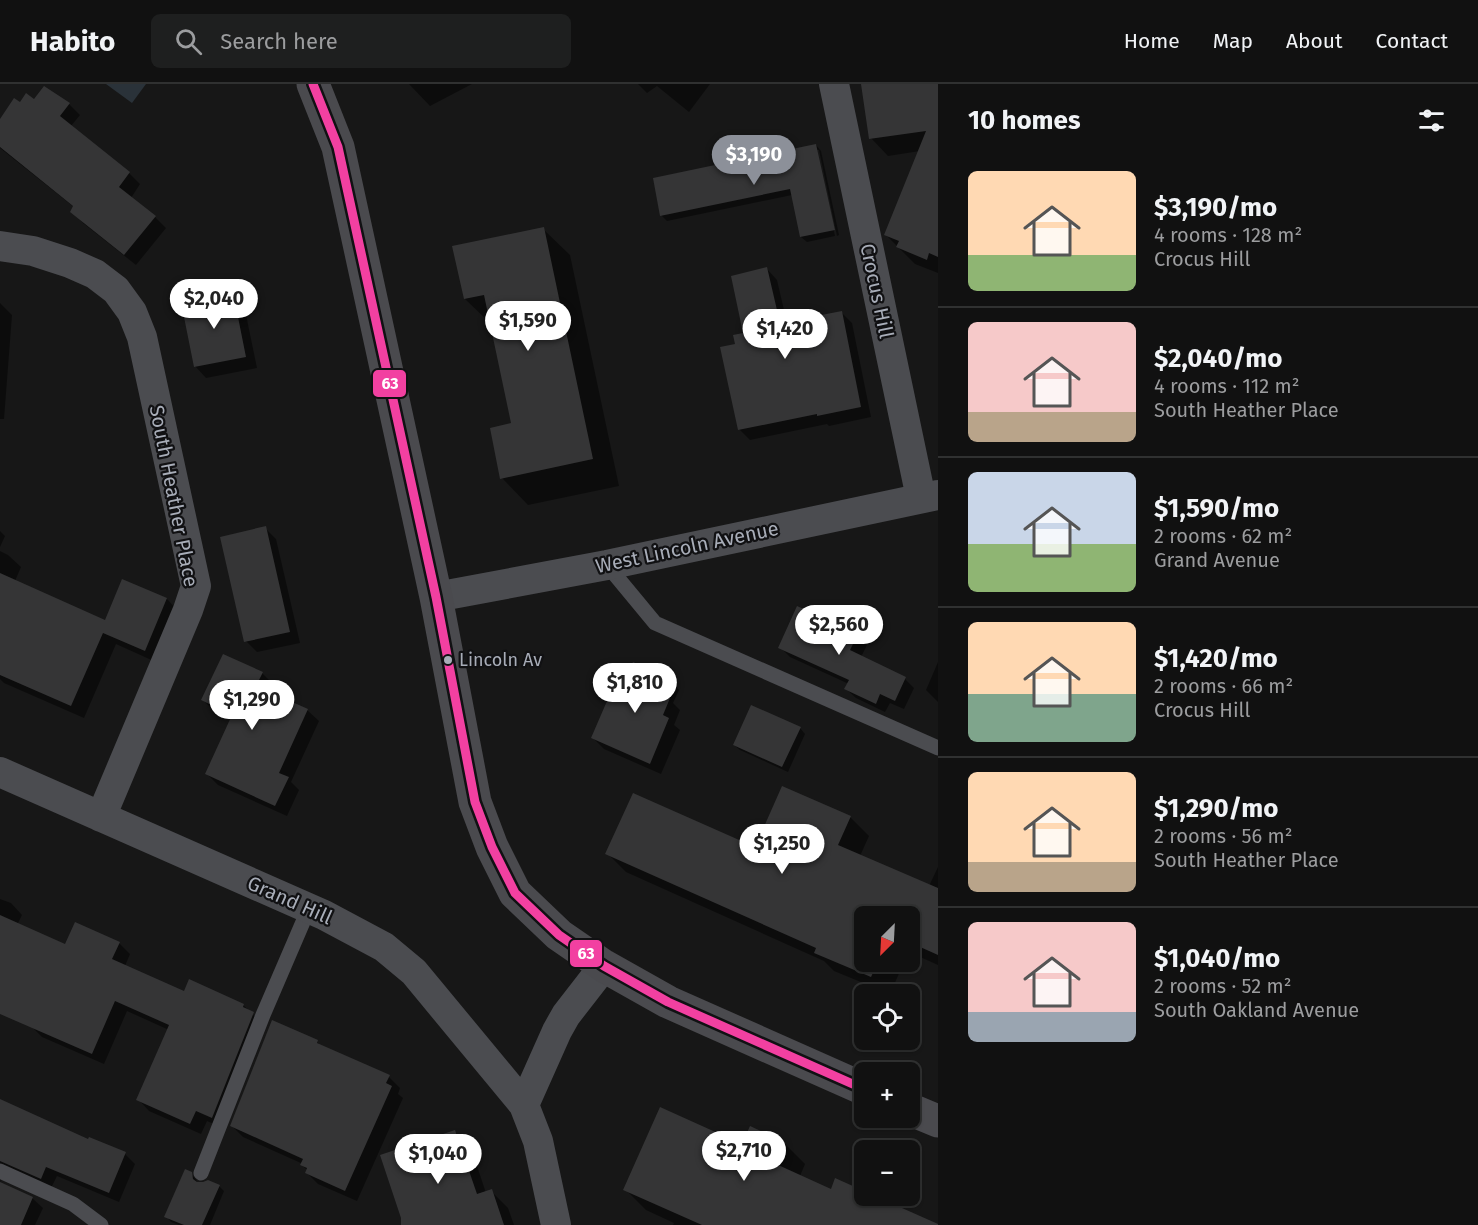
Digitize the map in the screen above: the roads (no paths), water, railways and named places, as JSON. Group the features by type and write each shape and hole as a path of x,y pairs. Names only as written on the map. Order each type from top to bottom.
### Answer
{"main road":[{"path":"313,84 338,147 436,597 475,802 492,847 515,892 559,935 604,966 668,1002 854,1085"},
{"path":"920,1113 938,1121"}],"street":[{"name":"Crocus Hill","path":"834,84 929,496"},
{"name":"South Heather Place","path":"0,246 33,251 95,274 116,290 132,312 142,337 196,586 101,817"},
{"name":"West Lincoln Avenue","path":"436,597 607,565 929,496"},
{"name":"Grand Hill","path":"0,772 309,908 384,947 414,972 524,1105 538,1141 556,1225"},
{"path":"524,1105 562,1023 604,966"}],"lane":[{"path":"607,565 655,623 938,748"},
{"path":"201,1173 263,1015 309,908"},
{"path":"0,1171 73,1204 101,1225"}],"place":[{"name":"Lincoln Av","path":"448,660"}]}
